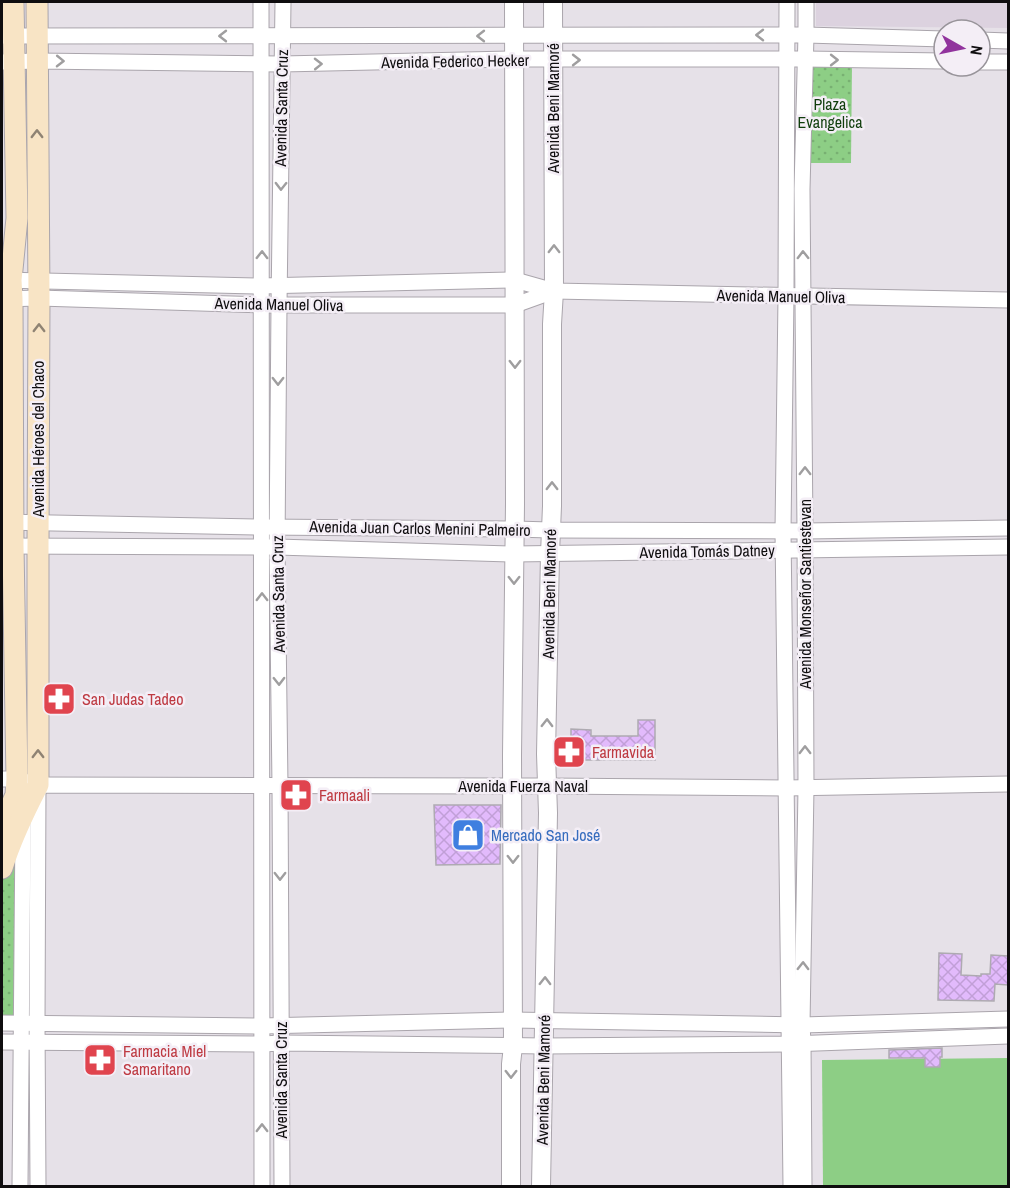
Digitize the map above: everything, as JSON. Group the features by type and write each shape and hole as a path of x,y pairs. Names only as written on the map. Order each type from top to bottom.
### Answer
{"main road":[{"name":"Avenida Héroes del Chaco","path":"2,868 8,849 12,792 7,546 7,290 16,218 7,36 13,2"},
{"name":"Avenida Héroes del Chaco","path":"12,792 38,785 37,2"},
{"name":"Avenida Héroes del Chaco","path":"2,827 12,792"}],"street":[{"name":"Avenida Santa Cruz","path":"261,2 261,305 270,527"},
{"name":"Avenida Santa Cruz","path":"262,1186 262,786 279,305 283,2"},
{"name":"Avenida Beni Mamoré","path":"511,1186 515,529 514,2"},
{"name":"Avenida Beni Mamoré","path":"541,1186 546,754 552,506 553,2"},
{"name":"Avenida Monseñor Santiestevan","path":"787,2 783,531 786,788 804,1186"},
{"name":"Avenida Monseñor Santiestevan","path":"795,1025 806,788 802,189 806,2"},
{"name":"Avenida Federico Hecker","path":"7,36 807,35 932,39"},
{"path":"992,40 1008,41"},
{"name":"Avenida Federico Hecker","path":"7,62 282,64 513,59 932,61"},
{"path":"992,62 1008,62"},
{"name":"Avenida Manuel Oliva","path":"7,290 515,280 554,291 1008,300"},
{"name":"Avenida Manuel Oliva","path":"39,289 261,305 515,305 554,291"},
{"name":"Avenida Juan Carlos Menini Palmeiro","path":"7,522 550,531"},
{"name":"Avenida Tomás Datney","path":"550,531 1008,528"},
{"name":"Avenida Juan Carlos Menini Palmeiro","path":"7,546 270,547 550,554"},
{"name":"Avenida Santa Cruz","path":"270,547 280,786 282,1186"},
{"name":"Avenida Tomás Datney","path":"550,554 1008,547"},
{"name":"Avenida Fuerza Naval","path":"12,792 38,785 806,788 1008,784"},
{"path":"38,785 38,1186"},
{"path":"12,792 21,1024 20,1186"},
{"path":"2,1023 262,1026 544,1020 795,1025 1008,1019"},
{"path":"2,1042 544,1046 796,1043 1008,1036"},
{"name":"Avenida Monseñor Santiestevan","path":"791,1186 796,1043"}],"shaded area":[{"path":"816,2 1008,2 1008,28 992,28 992,18 932,18 932,27 816,26"}],"green space":[{"name":"Plaza Evangelica","path":"810,63 852,63 851,163 809,163"},
{"path":"9,859 16,860 14,1017 2,1017 2,882"},
{"path":"1008,1058 1008,1186 823,1186 822,1060"}],"building":[{"path":"638,720 655,720 655,760 559,760 559,748 571,748 571,729 591,730 591,736 638,736"},
{"name":"Mercado San José","path":"434,805 501,805 500,864 436,865"},
{"path":"939,953 962,954 961,975 981,976 981,974 990,974 991,955 1008,956 1008,985 995,984 994,1001 938,1000"},
{"path":"942,1048 940,1067 925,1067 925,1058 889,1058 889,1050"}],"place":[{"name":"San Judas Tadeo","path":"59,699"},
{"name":"Farmavida","path":"569,752"},
{"name":"Farmaali","path":"296,795"},
{"name":"Mercado San José","path":"468,835"},
{"name":"Farmacia Miel Samaritano","path":"100,1060"}]}
